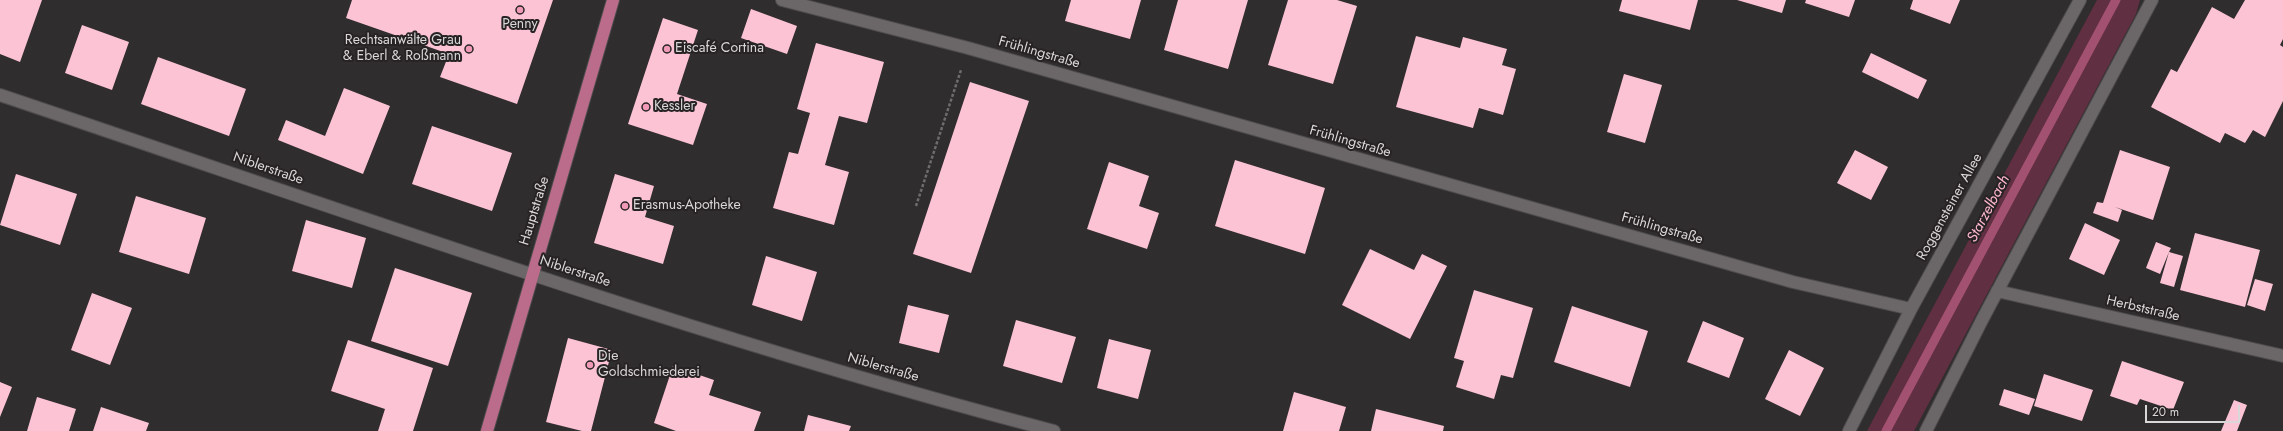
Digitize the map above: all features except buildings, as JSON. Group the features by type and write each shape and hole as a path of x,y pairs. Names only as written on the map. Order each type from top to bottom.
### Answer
{"main road":[{"name":"Hauptstraße","path":"486,431 613,0"}],"street":[{"name":"Frühlingstraße","path":"782,0 968,48 1793,282 1911,309"},
{"name":"Roggensteiner Allee","path":"1849,431 1911,309 2080,0"},
{"path":"1926,431 1997,291 2152,0"},
{"name":"Niblerstraße","path":"0,95 757,347 962,407 1054,431"},
{"name":"Herbststraße","path":"1997,291 2283,356"}],"path":[{"path":"916,206 968,48"}],"shaded area":[{"path":"2097,0 2140,0 2136,14 1914,431 1867,431"}],"waterway":[{"name":"Starzelbach","path":"1886,431 2116,0"}],"place":[{"name":"Penny","path":"520,10"},
{"name":"Rechtsanwälte Grau & Eberl & Roßmann","path":"469,49"},
{"name":"Eiscafé Cortina","path":"667,49"},
{"name":"Kessler","path":"646,107"},
{"name":"Erasmus-Apotheke","path":"625,206"},
{"name":"Die Goldschmiederei","path":"590,365"}]}
